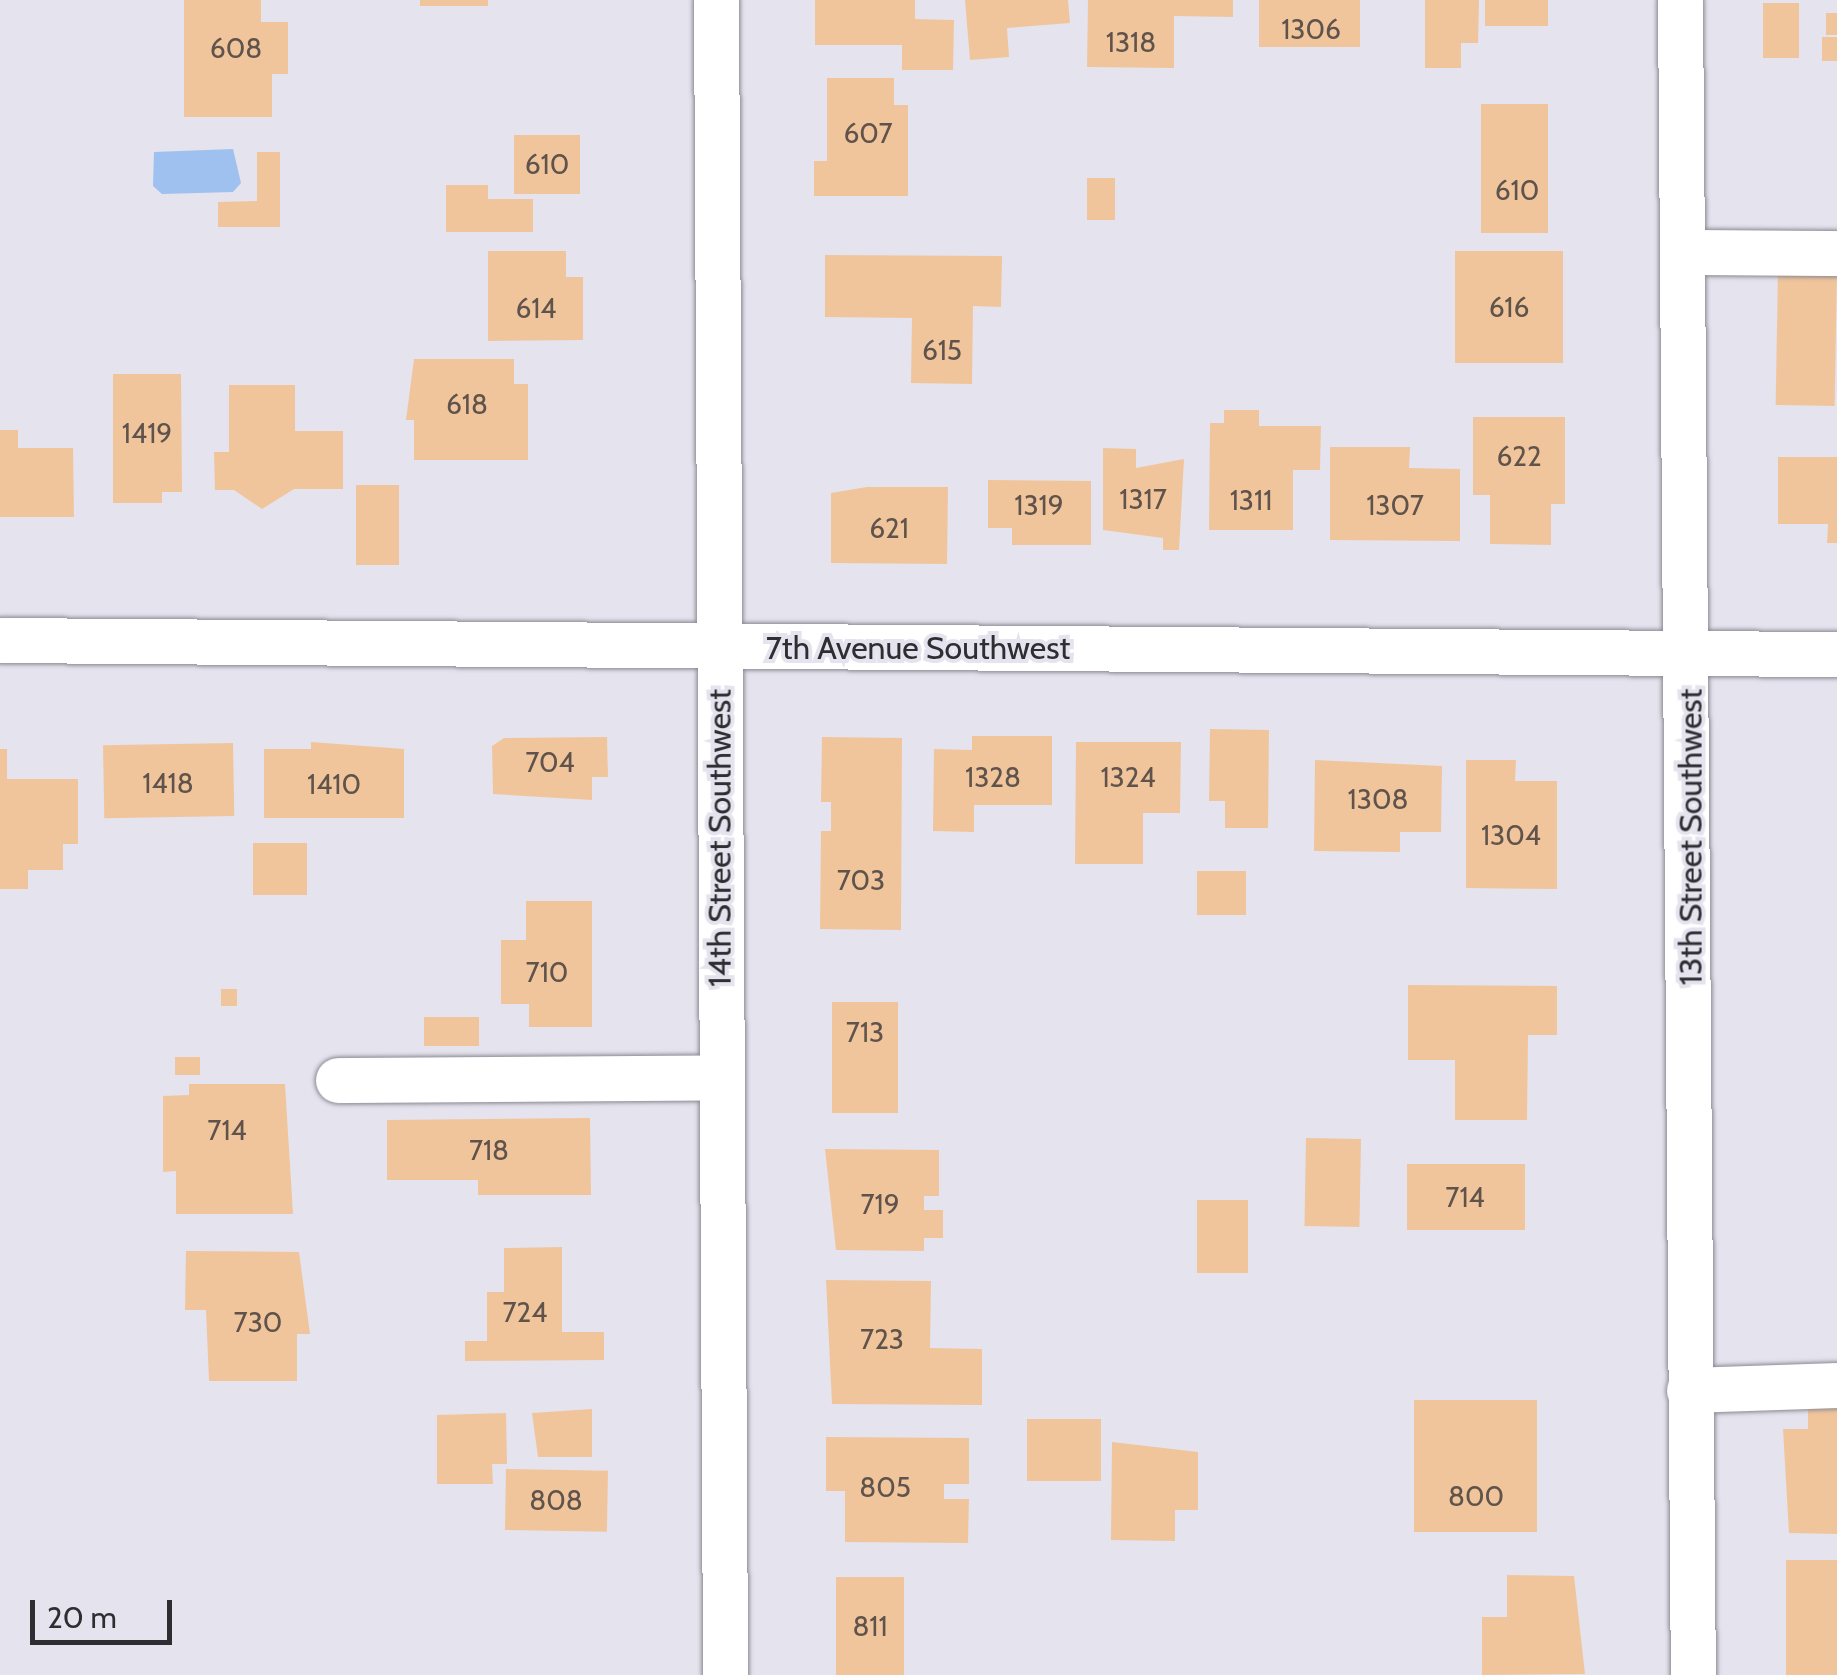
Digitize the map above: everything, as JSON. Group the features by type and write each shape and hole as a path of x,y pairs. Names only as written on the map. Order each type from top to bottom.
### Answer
{"street":[{"name":"14th Street Southwest","path":"716,0 725,1675"},
{"name":"13th Street Southwest","path":"1680,0 1692,653 1689,1390 1694,1675"},
{"path":"1684,252 1837,253"},
{"name":"7th Avenue Southwest","path":"0,640 1837,654"},
{"path":"338,1080 722,1077"},
{"path":"1689,1390 1837,1385"}],"water":[{"path":"233,149 241,183 233,192 162,194 153,186 154,152"}],"building":[{"path":"184,0 261,0 261,22 288,22 288,74 272,74 272,117 184,117"},
{"path":"420,0 488,0 488,6 420,6"},
{"path":"815,0 915,0 915,19 954,20 953,70 902,70 902,45 815,45"},
{"path":"965,0 1068,0 1070,23 1007,28 1009,57 970,60"},
{"path":"1088,0 1233,0 1233,17 1174,16 1174,68 1087,67"},
{"path":"1259,0 1360,0 1360,47 1259,47"},
{"path":"1425,0 1479,0 1478,43 1461,43 1461,68 1425,68"},
{"path":"1485,0 1548,0 1548,26 1485,26"},
{"path":"1763,3 1799,3 1799,58 1763,58"},
{"path":"1826,13 1837,13 1837,35 1826,35"},
{"path":"1822,37 1837,37 1837,61 1822,61"},
{"path":"827,78 894,78 894,105 908,105 908,196 814,196 814,161 827,161"},
{"path":"1481,104 1548,104 1548,233 1481,233"},
{"path":"514,135 580,135 580,194 514,194"},
{"path":"257,152 280,152 280,227 218,227 218,202 257,201"},
{"path":"1087,178 1115,178 1115,220 1087,220"},
{"path":"446,185 488,185 488,199 533,199 533,232 446,232"},
{"path":"488,251 566,251 566,277 583,277 583,340 488,341"},
{"path":"1455,251 1563,251 1563,363 1455,363"},
{"path":"825,255 1002,256 1001,307 973,306 972,384 911,383 912,318 825,317"},
{"path":"1778,269 1837,270 1835,406 1776,405"},
{"path":"414,359 514,359 514,384 528,384 528,460 414,460 414,420 406,420"},
{"path":"113,374 181,374 182,492 162,492 162,503 113,503"},
{"path":"229,385 295,385 295,431 343,431 343,489 294,489 262,509 234,490 215,490 214,452 229,452"},
{"path":"1224,410 1259,410 1259,426 1321,426 1320,470 1293,470 1293,530 1209,530 1210,423 1224,423"},
{"path":"1473,417 1565,417 1565,504 1551,504 1551,545 1490,544 1490,495 1473,495"},
{"path":"0,430 18,430 18,448 73,448 74,517 0,517"},
{"path":"1330,447 1410,447 1409,468 1460,469 1460,541 1330,540"},
{"path":"1103,448 1136,449 1136,468 1184,459 1179,550 1163,550 1163,538 1103,530"},
{"path":"1778,457 1837,457 1837,543 1827,543 1828,524 1778,524"},
{"path":"988,480 1091,481 1091,545 1012,545 1012,528 988,528"},
{"path":"356,485 399,485 399,565 356,565"},
{"path":"867,487 948,487 947,564 831,563 831,493"},
{"path":"1210,729 1269,730 1268,828 1225,828 1225,801 1209,801"},
{"path":"972,736 1052,736 1052,805 974,805 974,832 933,831 934,749 972,750"},
{"path":"607,737 608,777 592,777 592,800 493,794 492,746 504,738"},
{"path":"822,737 902,738 901,930 820,929 821,831 831,831 831,802 821,802"},
{"path":"311,742 404,749 404,818 264,818 264,749 311,749"},
{"path":"1076,742 1181,742 1180,813 1143,813 1143,864 1075,864"},
{"path":"233,743 234,816 104,818 103,745"},
{"path":"0,749 7,749 7,779 78,779 78,844 63,844 63,870 28,870 28,889 0,889"},
{"path":"1315,760 1442,766 1441,832 1400,832 1400,852 1314,851"},
{"path":"1466,760 1516,760 1515,781 1557,781 1557,889 1466,888"},
{"path":"253,843 307,843 307,895 253,895"},
{"path":"1197,871 1246,871 1246,915 1197,915"},
{"path":"526,901 592,901 592,1027 529,1027 529,1004 501,1004 501,940 526,940"},
{"path":"1408,985 1557,986 1557,1035 1528,1035 1527,1120 1455,1120 1455,1060 1408,1060"},
{"path":"221,989 237,989 237,1006 221,1006"},
{"path":"832,1002 898,1002 898,1113 832,1113"},
{"path":"424,1017 479,1017 479,1046 424,1046"},
{"path":"175,1057 200,1057 200,1075 175,1075"},
{"path":"189,1084 285,1084 293,1214 176,1214 176,1171 163,1172 163,1096 189,1095"},
{"path":"590,1118 591,1195 478,1195 478,1180 387,1180 387,1120"},
{"path":"1306,1138 1361,1139 1359,1227 1304,1226"},
{"path":"825,1149 939,1150 939,1196 924,1196 924,1210 943,1210 943,1238 924,1238 924,1251 836,1250"},
{"path":"1407,1164 1525,1164 1525,1230 1407,1230"},
{"path":"1197,1200 1248,1200 1248,1273 1197,1273"},
{"path":"562,1247 562,1332 604,1332 604,1360 465,1361 465,1341 487,1341 487,1292 504,1292 504,1248"},
{"path":"186,1251 299,1252 310,1334 297,1334 297,1381 209,1381 206,1310 185,1310"},
{"path":"826,1280 931,1281 930,1348 982,1349 982,1405 832,1404"},
{"path":"1414,1400 1537,1400 1537,1532 1414,1532"},
{"path":"1808,1407 1837,1407 1837,1534 1789,1533 1783,1429 1808,1429"},
{"path":"592,1409 592,1457 538,1457 532,1413"},
{"path":"506,1413 507,1464 492,1464 493,1484 437,1484 437,1415"},
{"path":"1027,1419 1101,1419 1101,1481 1027,1481"},
{"path":"826,1437 969,1438 969,1484 944,1484 944,1499 969,1499 968,1543 845,1542 845,1491 826,1491"},
{"path":"1112,1442 1198,1452 1198,1510 1175,1510 1175,1541 1111,1540"},
{"path":"506,1469 608,1471 607,1532 505,1530"},
{"path":"1786,1560 1837,1560 1837,1675 1786,1675"},
{"path":"1507,1575 1574,1576 1585,1674 1482,1675 1482,1617 1507,1617"},
{"path":"836,1577 904,1577 904,1675 836,1675"}]}
